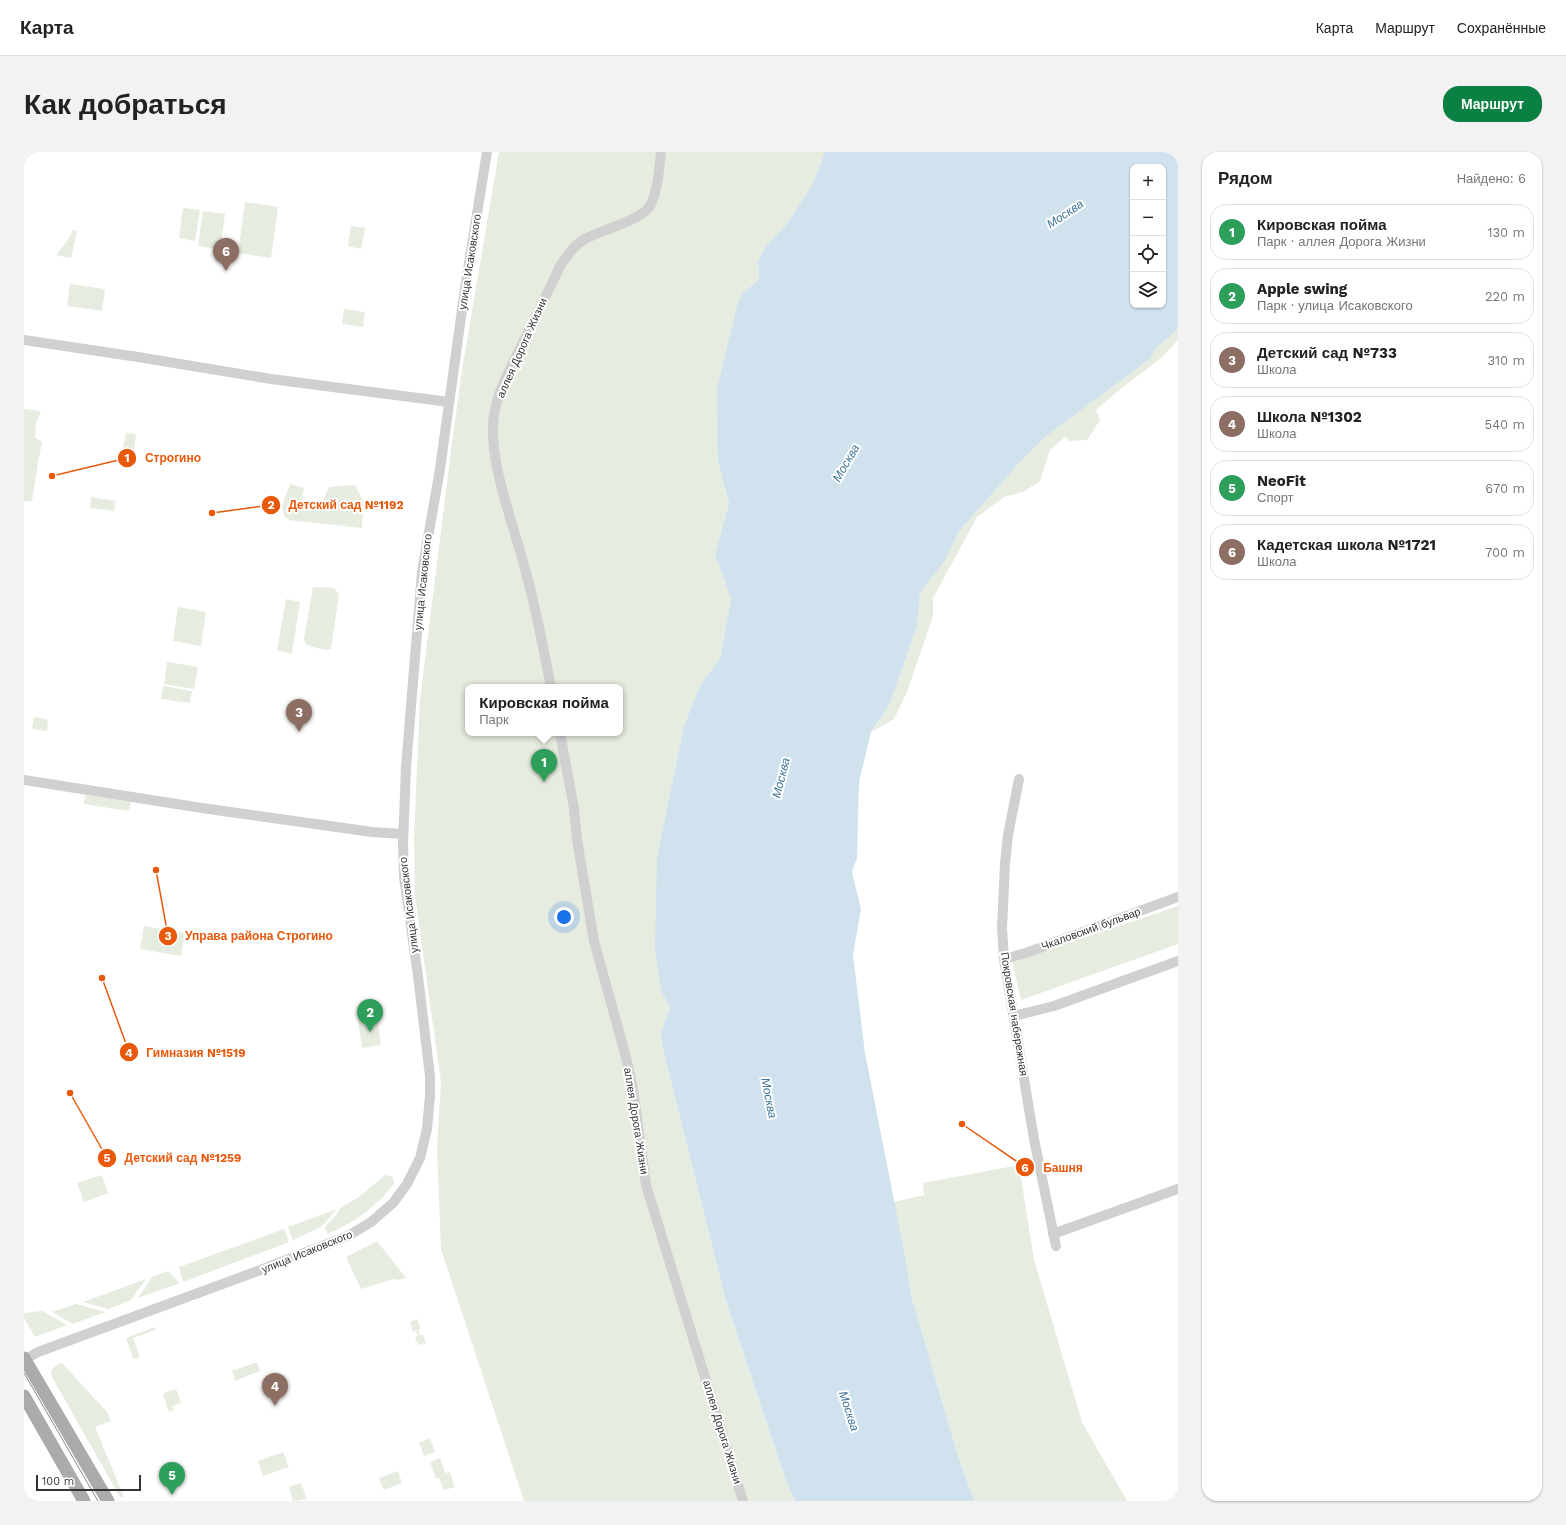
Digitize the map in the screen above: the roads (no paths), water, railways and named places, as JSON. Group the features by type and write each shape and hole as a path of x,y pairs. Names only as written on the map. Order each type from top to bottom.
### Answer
{"main road":[{"path":"24,1359 108,1501"},
{"path":"24,1396 84,1501"}],"street":[{"name":"улица Исаковского","path":"24,1359 38,1352 342,1240 365,1227 393,1203 414,1173 424,1145 430,1096 428,1050 404,877 403,834 408,752 422,572 440,469 487,152"},
{"name":"аллея Дорога Жизни","path":"550,684 526,570 505,498 495,457 493,430 494,415 506,377 560,266 570,251 584,239 640,216 649,207 657,185 661,152"},
{"path":"24,340 271,379 449,402"},
{"name":"аллея Дорога Жизни","path":"561,736 574,808 577,840 594,941 626,1057 633,1089 646,1185 743,1501"},
{"name":"Покровская набережная","path":"1019,779 1006,849 1002,928 1004,959 1034,1139 1056,1246"},
{"path":"24,780 202,808 372,832 403,834"},
{"name":"Чкаловский бульвар","path":"1004,959 1026,953 1178,897"},
{"path":"1014,1016 1054,1006 1178,960"},
{"path":"1053,1234 1178,1189"}],"water":[{"name":"Москва","path":"825,152 1178,152 1178,329 1156,348 1151,358 1045,437 1022,460 959,531 946,559 920,593 917,626 889,706 871,732 859,782 857,858 852,872 861,909 853,955 865,1053 905,1256 911,1295 958,1456 974,1501 795,1501 785,1478 726,1301 662,1045 661,1033 670,1007 661,991 655,948 657,858 684,725 701,684 720,658 731,599 715,554 729,503 718,461 717,389 737,306 742,294 759,279 758,261 765,247 787,224 812,185"}],"tram line":[{"path":"24,1373 98,1501"}],"place":[{"name":"Кадетская школа №1721","path":"226,271"},
{"name":"Строгино","path":"52,476"},
{"name":"Детский сад №1192","path":"212,513"},
{"name":"Детский сад №733","path":"299,732"},
{"name":"Кировская пойма","path":"544,782"},
{"name":"Управа района Строгино","path":"156,870"},
{"name":"Гимназия №1519","path":"102,978"},
{"name":"Apple swing","path":"370,1032"},
{"name":"Детский сад №1259","path":"70,1093"},
{"name":"Башня","path":"962,1124"},
{"name":"Школа №1302","path":"275,1406"},
{"name":"NeoFit","path":"172,1495"}]}
